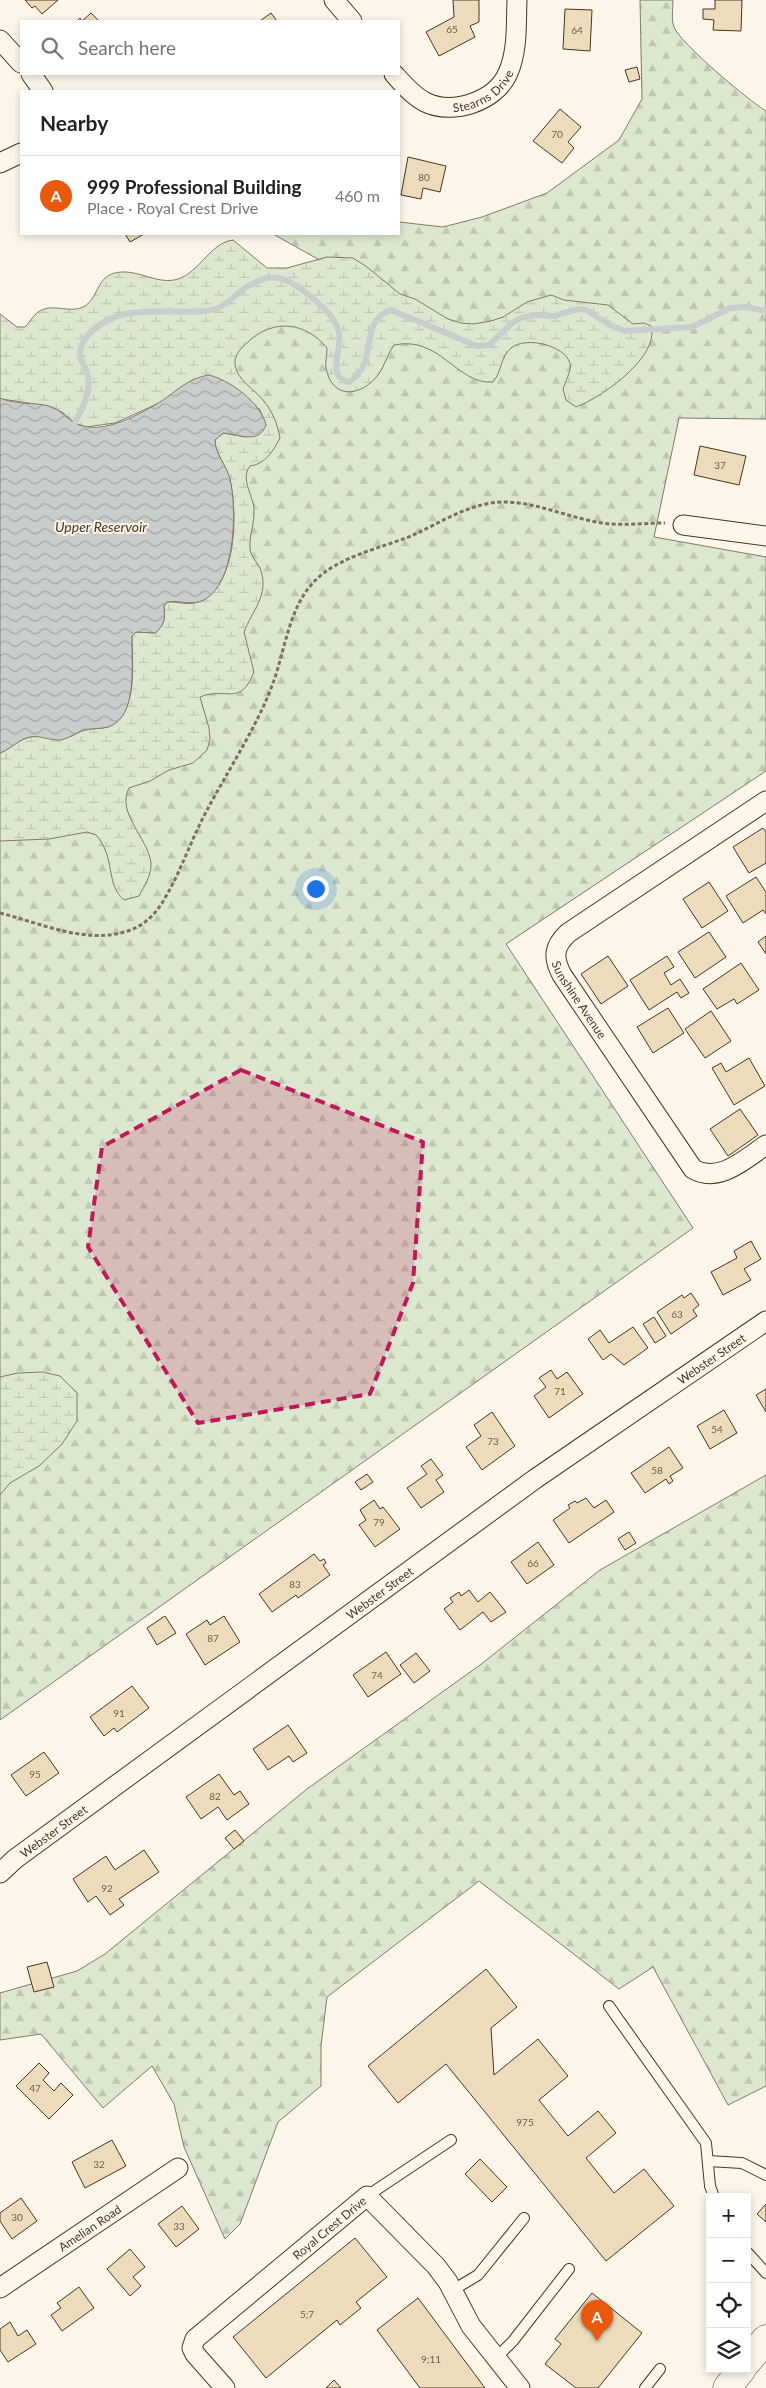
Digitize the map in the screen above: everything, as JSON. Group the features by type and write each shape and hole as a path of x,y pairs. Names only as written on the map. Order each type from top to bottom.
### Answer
{"main road":[{"path":"727,2388 753,2357"}],"street":[{"path":"334,0 351,20"},
{"name":"Stearns Drive","path":"395,75 414,94 428,104 451,107 477,102 486,97 503,82 508,73 515,45 517,0"},
{"path":"0,40 20,62"},
{"path":"31,75 43,90"},
{"path":"0,163 20,153"},
{"path":"683,525 766,536"},
{"name":"Sunshine Avenue","path":"766,801 568,933 555,952 555,960 562,975 694,1169 706,1175 719,1173 766,1145"},
{"name":"Webster Street","path":"0,1872 15,1858 541,1474 766,1321"},
{"name":"Amelian Road","path":"0,2288 178,2168"},
{"name":"Royal Crest Drive","path":"225,2388 193,2351 194,2339 367,2196 436,2266 452,2290 471,2326 520,2388"}],"lane":[{"path":"609,2006 706,2144 710,2186 713,2193"},
{"path":"367,2196 451,2140"},
{"path":"708,2161 742,2163 766,2175"},
{"path":"452,2290 478,2275 524,2218"},
{"path":"751,2256 766,2273"},
{"path":"496,2358 513,2341 570,2268"},
{"path":"645,2388 660,2369"}],"path":[{"path":"0,913 68,932 90,935 122,933 144,923 155,912 165,899 190,844 270,693 295,612 310,587 320,577 344,560 426,529 467,510 494,503 524,504 602,523 683,525"}],"highlighted area":[{"path":"241,1070 423,1142 413,1283 370,1394 198,1423 88,1247 102,1147"}],"green space":[{"path":"640,0 673,0 673,24 679,35 716,71 766,111 766,419 679,418 654,537 766,557 766,771 506,944 693,1228 0,1720 0,822 124,813 124,788 224,357 267,311 391,300 275,235 400,235 400,222 443,227 482,217 547,193 619,140 642,99"},
{"path":"233,240 267,268 287,268 327,257 353,258 400,294 415,299 448,319 461,323 473,324 491,321 503,317 527,302 551,295 564,300 608,305 633,324 644,323 651,326 651,338 647,350 626,375 600,395 576,407 566,400 563,389 570,363 560,351 544,344 526,343 518,344 511,348 507,352 493,382 480,381 469,376 424,347 410,344 394,345 378,375 364,388 348,392 334,386 329,378 326,368 327,348 319,339 299,328 278,326 268,329 258,334 238,352 235,365 236,370 242,380 263,400 272,413 280,438 265,460 250,466 246,476 254,509 250,551 260,568 263,580 261,595 244,632 254,672 249,683 243,690 237,693 209,694 200,697 209,728 210,739 207,750 193,763 169,770 150,781 129,788 126,797 129,816 149,854 151,867 139,896 124,900 114,886 106,852 96,835 87,832 49,839 0,841 0,753 26,738 35,736 68,737 88,729 108,727 118,720 125,711 132,687 132,636 136,632 155,633 164,621 164,606 167,602 194,603 211,594 221,582 227,566 234,530 233,494 230,480 217,450 215,440 223,433 246,437 266,425 260,410 238,391 157,404 115,423 86,427 75,423 62,412 35,404 2,399 0,398 0,314 17,327 25,327 42,310 48,308 73,309 85,306 90,302 107,276 114,273 129,272 164,280 178,279 193,270 218,246"},
{"path":"42,1372 60,1376 77,1393 77,1421 62,1444 39,1466 10,1483 0,1495 0,1377 18,1373"},
{"path":"766,1475 766,2086 728,2105 653,1967 619,1989 479,1881 327,1997 321,2046 321,2086 278,2122 240,2224 225,2239 184,2147 174,2104 152,2066 103,2108 41,2034 0,2040 0,1993 77,1971 105,1954 307,1789 480,1665 600,1570"}],"water":[{"name":"Upper Reservoir","path":"208,375 225,381 243,393 258,408 266,425 263,431 253,437 223,433 215,440 217,450 230,479 233,508 232,544 223,578 215,591 204,600 195,603 167,602 164,606 163,624 155,633 136,632 132,636 132,673 129,701 125,712 118,721 108,727 85,730 61,740 30,737 0,753 0,398 12,402 49,406 75,423 84,426 105,426 137,415 162,401 192,380"}],"building":[{"path":"25,0 58,0 42,14 35,6 32,8"},
{"path":"453,0 479,0 479,22 470,26 475,37 439,56 426,32 454,17"},
{"path":"715,0 742,0 741,31 713,30 714,20 703,19 703,9 715,9"},
{"path":"565,9 592,10 590,51 563,49"},
{"path":"91,13 98,20 83,20"},
{"path":"271,13 276,20 261,20"},
{"path":"637,67 640,79 629,82 625,70"},
{"path":"560,109 581,127 568,142 574,148 562,163 533,141"},
{"path":"408,157 446,166 440,192 423,188 421,199 401,195"},
{"path":"126,235 142,235 130,242"},
{"path":"700,446 746,456 739,485 694,475"},
{"path":"763,828 766,832 766,863 749,873 733,847"},
{"path":"756,877 766,892 766,914 763,910 743,923 726,896"},
{"path":"709,882 728,911 702,928 683,899"},
{"path":"709,932 726,957 695,978 678,952"},
{"path":"766,936 766,954 758,942"},
{"path":"608,956 628,986 601,1004 581,974"},
{"path":"667,956 674,967 664,973 671,985 680,979 689,993 681,998 677,992 649,1010 630,980"},
{"path":"741,963 759,990 737,1004 734,999 717,1009 703,989"},
{"path":"668,1008 684,1033 653,1053 637,1027"},
{"path":"711,1011 731,1041 705,1058 685,1029"},
{"path":"749,1058 765,1086 734,1105 712,1068 721,1063 726,1072"},
{"path":"740,1109 758,1135 728,1156 710,1129"},
{"path":"751,1241 761,1259 744,1269 751,1280 723,1295 711,1272 737,1258 734,1251"},
{"path":"691,1293 699,1305 693,1310 697,1316 671,1334 657,1312 682,1295 684,1298"},
{"path":"654,1317 666,1336 655,1343 643,1324"},
{"path":"633,1327 648,1348 624,1365 611,1354 603,1360 588,1339 600,1330 609,1343"},
{"path":"551,1370 557,1379 567,1372 583,1394 549,1418 534,1396 546,1387 539,1378"},
{"path":"766,1389 766,1412 756,1395"},
{"path":"724,1410 737,1433 710,1449 697,1426"},
{"path":"492,1412 515,1446 482,1470 466,1447 481,1436 474,1425"},
{"path":"669,1447 683,1468 670,1476 673,1481 669,1484 666,1479 645,1493 631,1473"},
{"path":"431,1459 443,1475 436,1480 444,1492 421,1508 407,1488 427,1474 421,1466"},
{"path":"367,1474 373,1482 361,1490 355,1482"},
{"path":"586,1498 594,1508 606,1500 614,1512 569,1543 553,1520 570,1508 568,1505"},
{"path":"374,1500 380,1509 383,1507 400,1529 375,1547 359,1525 366,1520 360,1510"},
{"path":"629,1532 636,1543 625,1550 618,1539"},
{"path":"538,1542 554,1565 527,1584 511,1562"},
{"path":"314,1554 320,1561 324,1559 326,1563 323,1565 330,1575 298,1598 296,1595 272,1612 259,1594"},
{"path":"469,1590 478,1602 490,1592 506,1612 491,1622 483,1612 460,1630 444,1609 453,1602 450,1598 459,1592 461,1596"},
{"path":"165,1616 176,1633 157,1645 147,1628"},
{"path":"224,1616 240,1642 205,1665 186,1634 207,1620 210,1625"},
{"path":"386,1652 401,1674 368,1697 353,1675"},
{"path":"416,1653 430,1671 414,1683 400,1665"},
{"path":"132,1686 149,1708 117,1732 114,1728 104,1736 90,1717"},
{"path":"288,1725 307,1753 293,1762 289,1756 268,1770 253,1749"},
{"path":"44,1752 59,1773 26,1796 11,1775"},
{"path":"219,1774 234,1795 240,1791 249,1804 227,1820 218,1807 201,1819 186,1797"},
{"path":"235,1830 244,1841 234,1849 225,1838"},
{"path":"144,1850 159,1872 119,1899 124,1905 110,1915 96,1896 88,1902 73,1879 106,1856 115,1870"},
{"path":"47,1962 54,1987 34,1992 27,1967"},
{"path":"486,1969 517,2007 491,2028 494,2075 538,2039 568,2076 539,2100 568,2136 598,2111 616,2133 586,2158 614,2193 644,2169 674,2206 606,2261 446,2064 398,2103 368,2066"},
{"path":"39,2063 49,2073 43,2080 54,2091 61,2083 73,2095 49,2119 16,2086"},
{"path":"112,2140 126,2166 85,2188 72,2162"},
{"path":"480,2159 507,2187 492,2202 465,2174"},
{"path":"21,2198 37,2221 12,2239 0,2221 0,2213"},
{"path":"766,2204 766,2222 757,2214"},
{"path":"182,2206 199,2229 176,2247 158,2224"},
{"path":"355,2238 387,2277 356,2302 361,2308 340,2325 337,2320 266,2378 233,2337"},
{"path":"130,2249 145,2267 133,2277 141,2286 130,2296 107,2269"},
{"path":"79,2287 94,2308 62,2331 51,2315 61,2308 57,2303"},
{"path":"592,2293 642,2333 598,2388 576,2388 545,2364 561,2344 555,2339"},
{"path":"418,2298 485,2388 420,2388 377,2330"},
{"path":"10,2322 18,2336 27,2330 36,2344 8,2362 0,2350 0,2329"},
{"path":"334,2380 341,2388 326,2388"}],"waterway":[{"path":"75,423 86,398 89,385 80,356 81,347 88,335 100,324 114,317 129,314 160,311 191,312 219,308 248,286 268,278 278,278 296,286 317,302 331,316 336,324 340,338 336,368 338,375 349,382 358,374 364,364 374,324 381,316 391,310 477,346 489,345 512,323 521,318 533,315 554,316 578,309 586,310 612,326 625,331 692,327 730,308 746,307 766,311"}],"place":[{"name":"999 Professional Building","path":"597,2341"}]}
